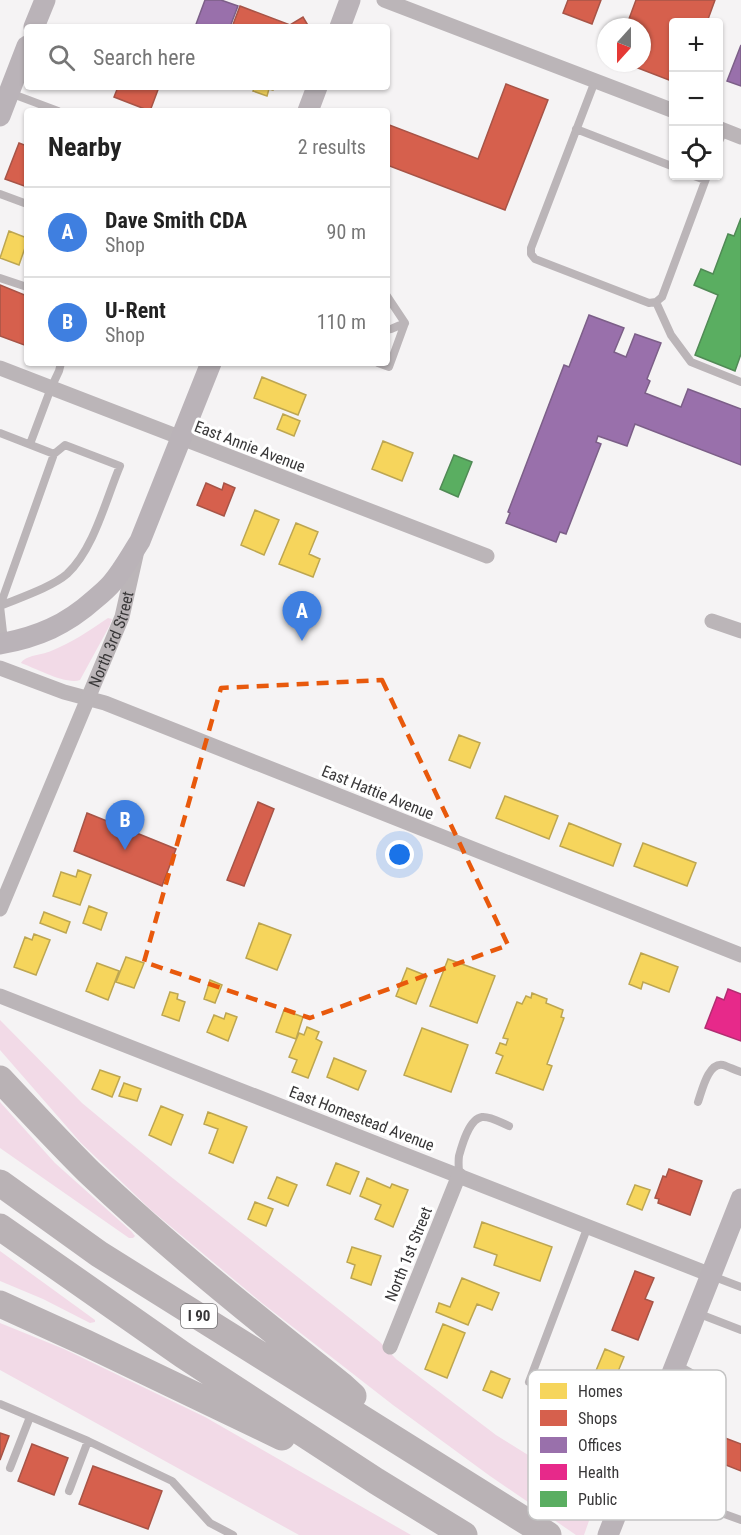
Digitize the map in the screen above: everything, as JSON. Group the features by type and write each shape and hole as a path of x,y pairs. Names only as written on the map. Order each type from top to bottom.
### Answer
{"highway":[{"path":"0,1079 88,1171 233,1300 341,1385 401,1442"},
{"name":"I 90","path":"0,1184 99,1254 548,1535"},
{"name":"I 90","path":"0,1227 183,1355 464,1535"},
{"name":"I 90","path":"0,1304 376,1480"}],"main road":[{"path":"35,24 45,0"},
{"path":"341,24 350,0"},
{"path":"0,116 24,54"},
{"path":"309,108 316,90"},
{"name":"North 3rd Street","path":"140,541 210,366"},
{"path":"2,643 41,633 69,621 80,613 111,586 140,541"},
{"path":"673,1370 741,1199"},
{"path":"608,1535 614,1520"}],"street":[{"path":"384,0 669,109"},
{"path":"723,134 741,137"},
{"name":"East Annie Avenue","path":"0,368 487,556"},
{"name":"North 3rd Street","path":"0,909 122,617 140,541"},
{"path":"712,621 741,631"},
{"name":"East Hattie Avenue","path":"0,669 64,692 104,702 741,955"},
{"name":"East Homestead Avenue","path":"0,996 711,1275"},
{"name":"North 1st Street","path":"390,1347 459,1175"}],"lane":[{"path":"595,81 531,248 531,254 535,259 649,303 656,302 662,297 705,180"},
{"path":"9,93 49,108"},
{"path":"576,129 669,166"},
{"path":"0,194 24,203"},
{"path":"0,278 24,286"},
{"path":"390,300 405,323"},
{"path":"656,302 670,335 691,362 741,382"},
{"path":"391,329 405,323"},
{"path":"390,364 405,323"},
{"path":"30,444 60,366"},
{"path":"0,433 54,454"},
{"path":"0,606 42,589 66,575 84,554 120,466 64,446 54,454 0,606 2,643"},
{"path":"698,1102 714,1066 721,1064 741,1072"},
{"path":"459,1175 459,1158 469,1128 474,1121 481,1117 490,1118 509,1126"},
{"path":"534,1370 588,1226"},
{"path":"711,1275 741,1287"},
{"path":"696,1312 741,1330"},
{"path":"675,1364 685,1370"},
{"path":"0,1404 88,1441 172,1481 210,1523 233,1535"},
{"path":"10,1468 30,1416"},
{"path":"69,1491 88,1441"},
{"path":"726,1515 741,1520"}],"highlighted area":[{"path":"382,680 508,945 310,1018 144,962 221,688"}],"shaded area":[{"path":"108,618 112,619 110,625 80,680 59,678 21,663 27,658 66,644"},
{"path":"0,1020 82,1103 170,1176 380,1342 396,1359 496,1435 528,1455 528,1502 393,1405 262,1303 151,1210 81,1143 0,1050"},
{"path":"0,1102 55,1163 131,1231 135,1236 133,1238 129,1238 0,1148"},
{"path":"0,1251 95,1322 90,1323 43,1299 0,1281"},
{"path":"0,1323 64,1349 205,1417 411,1535 299,1535 0,1370"},
{"path":"554,1520 589,1520 584,1535 576,1535"}],"building: Homes":[{"path":"254,90 269,90 267,96"},
{"path":"9,231 24,237 24,251 19,265 0,258"},
{"path":"262,377 306,395 298,415 254,398"},
{"path":"283,414 300,421 294,436 277,429"},
{"path":"383,441 413,453 402,481 372,469"},
{"path":"255,510 279,520 264,555 241,545"},
{"path":"296,523 318,532 309,554 320,559 313,577 279,564"},
{"path":"459,735 480,743 470,768 449,760"},
{"path":"505,796 558,816 549,839 496,818"},
{"path":"569,823 621,844 613,866 560,846"},
{"path":"643,843 696,863 687,886 634,866"},
{"path":"78,870 91,875 80,905 53,896 61,872 76,877"},
{"path":"89,906 107,913 101,930 83,923"},
{"path":"44,912 70,922 66,933 40,923"},
{"path":"259,923 291,935 277,970 246,958"},
{"path":"34,934 50,940 36,975 14,967 25,937 32,940"},
{"path":"641,953 678,967 669,992 643,982 641,989 629,984"},
{"path":"126,957 144,963 134,988 116,982"},
{"path":"448,959 495,976 477,1023 430,1006"},
{"path":"97,963 119,971 108,1000 86,991"},
{"path":"407,968 427,976 416,1004 396,996"},
{"path":"210,980 222,985 215,1003 204,999"},
{"path":"170,992 178,994 177,999 185,1002 179,1021 162,1015"},
{"path":"532,993 547,999 546,1003 563,1010 561,1017 564,1018 547,1064 552,1066 543,1090 496,1073 503,1056 496,1053 500,1043 506,1045 508,1039 503,1038 517,1002 522,1004 526,996 531,998"},
{"path":"284,1010 303,1017 296,1039 276,1032"},
{"path":"226,1013 237,1017 228,1041 207,1032 214,1015 224,1019"},
{"path":"307,1027 319,1032 316,1039 322,1042 308,1078 292,1072 297,1060 289,1057 299,1033 304,1035"},
{"path":"422,1028 468,1045 451,1092 404,1075"},
{"path":"334,1058 366,1071 358,1090 327,1077"},
{"path":"100,1070 120,1077 112,1097 92,1089"},
{"path":"124,1083 141,1089 137,1101 119,1096"},
{"path":"161,1106 183,1115 171,1145 149,1135"},
{"path":"208,1112 247,1127 233,1163 209,1153 218,1129 204,1124"},
{"path":"336,1163 359,1172 350,1194 327,1185"},
{"path":"277,1177 297,1185 288,1206 268,1198"},
{"path":"367,1178 390,1188 392,1184 408,1190 393,1227 375,1219 381,1205 360,1196"},
{"path":"635,1185 650,1190 642,1210 627,1204"},
{"path":"255,1202 273,1209 266,1226 248,1219"},
{"path":"482,1222 552,1247 540,1281 494,1265 497,1255 474,1247"},
{"path":"352,1247 381,1256 371,1285 351,1278 355,1265 347,1262"},
{"path":"462,1278 499,1293 492,1310 477,1304 468,1325 436,1312 439,1303 450,1307"},
{"path":"443,1324 465,1333 447,1378 425,1369"},
{"path":"605,1349 624,1357 619,1370 596,1370"},
{"path":"491,1371 510,1379 502,1398 483,1390"}],"building: Shops":[{"path":"568,0 601,0 592,24 563,13"},
{"path":"636,0 715,0 708,18 669,18 669,80 648,72 651,72 651,18 629,18"},
{"path":"240,6 287,24 233,24"},
{"path":"303,17 307,24 292,24"},
{"path":"506,84 548,100 505,210 390,166 390,125 478,159"},
{"path":"117,90 158,90 151,108 142,108 114,97"},
{"path":"19,143 24,145 24,186 5,179"},
{"path":"0,285 24,295 24,345 0,336"},
{"path":"206,483 222,490 224,483 235,488 224,516 197,505"},
{"path":"258,802 274,809 244,886 227,880"},
{"path":"87,813 176,849 162,886 74,851"},
{"path":"669,1169 702,1181 690,1215 658,1203 659,1199 655,1198 663,1176 666,1177"},
{"path":"635,1271 654,1278 645,1299 653,1302 638,1340 612,1330"},
{"path":"0,1433 9,1436 0,1460"},
{"path":"726,1438 741,1444 741,1471 726,1465"},
{"path":"32,1444 68,1458 54,1495 18,1481"},
{"path":"93,1466 162,1491 148,1529 79,1504"}],"building: Offices":[{"path":"205,0 221,0 238,6 231,24 196,24"},
{"path":"741,45 741,86 727,81"},
{"path":"589,315 624,328 614,352 626,357 635,334 661,343 647,379 650,381 645,393 681,407 688,389 741,409 741,465 635,424 627,446 598,436 596,442 601,444 566,534 560,532 556,542 506,523 510,513 508,512 564,365 569,367"}],"building: Health":[{"path":"728,989 741,994 741,1041 705,1028 717,997 724,1000"}],"building: Public":[{"path":"741,218 741,354 735,371 695,355 718,295 694,285 701,269 713,274 728,234 734,236"},
{"path":"454,455 472,462 458,497 440,489"}],"place":[{"name":"Dave Smith CDA","path":"302,641"},
{"name":"U-Rent","path":"125,850"}]}
